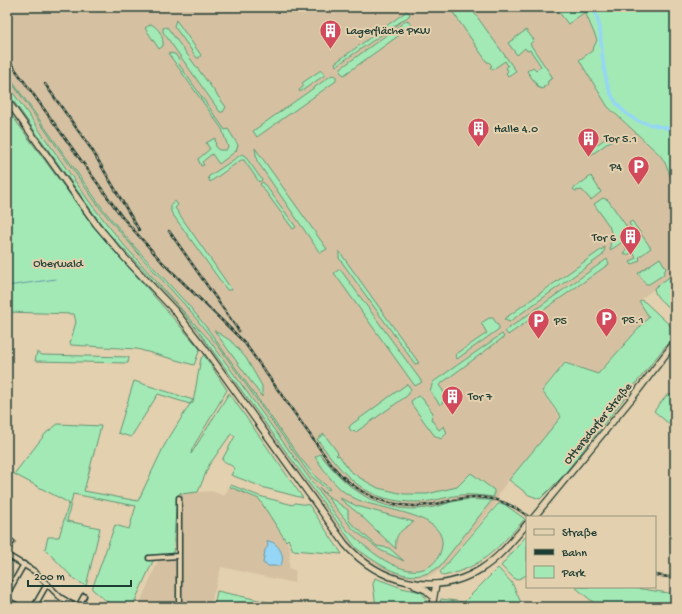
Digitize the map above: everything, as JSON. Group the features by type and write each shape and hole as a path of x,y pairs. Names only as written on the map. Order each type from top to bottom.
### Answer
{"street":[{"path":"7,100 100,229 191,330 345,544 371,568 398,580 405,585 423,588 431,595"},
{"name":"Ottersdorfer Straße","path":"535,516 633,397 675,342"},
{"path":"179,498 179,607"},
{"path":"398,580 434,584 458,579 480,570 504,550 526,525"},
{"path":"7,550 12,542"},
{"path":"7,555 24,564 60,597 77,607 84,596"},
{"path":"149,558 178,556"},
{"path":"20,607 8,599 24,564"},
{"path":"36,606 47,584"},
{"path":"432,605 431,595 434,584"},
{"path":"432,605 434,584"}],"shaded area":[{"path":"7,7 555,7 568,24 585,12 597,40 592,51 579,60 608,107 660,156 669,170 675,198 675,273 638,301 649,316 598,374 565,362 541,391 560,418 500,491 497,502 445,565 437,572 427,577 407,578 393,574 373,565 347,541 207,346 178,310 98,222 7,95"},
{"path":"229,487 259,499 290,547 289,568 296,571 294,583 221,567 210,607 138,607 159,559 181,558 181,494 212,491 224,496"}],"green space":[{"path":"447,7 470,7 516,71 508,76 506,73 508,71 506,68 508,66 505,61 492,70 490,67 492,66 489,62 487,62 452,11"},
{"path":"555,7 588,7 585,12 568,24"},
{"path":"592,7 631,7 639,10 640,7 675,7 675,198 672,181 660,155 608,107 579,60 592,51 597,40 585,12 589,11"},
{"path":"407,11 410,14 409,16 336,66 335,63"},
{"path":"176,20 201,55 199,58 197,58 174,26"},
{"path":"407,20 412,26 344,75 340,72 341,68"},
{"path":"151,24 159,30 162,36 163,46 159,49 145,28"},
{"path":"167,27 226,107 223,112 220,112 163,32 163,28"},
{"path":"526,30 534,40 530,44 553,78 548,81 547,86 544,86 543,89 539,88 527,71 533,67 536,70 541,66 530,50 527,51 525,48 517,55 508,43"},
{"path":"168,53 175,54 180,61 178,63 225,130 228,129 238,145 236,151 219,164 212,154 202,162 204,165 201,166 198,159 210,149 206,143 215,138 216,148 219,150 226,150 228,147 222,129"},
{"path":"321,70 325,75 300,92 299,90 304,86 302,83"},
{"path":"7,74 103,209 132,244 191,308 210,332 301,459 316,477 330,489 328,490 311,476 219,347 185,305 143,259 100,208"},
{"path":"332,75 336,76 336,81 257,137 253,131"},
{"path":"7,84 91,204 123,244 210,341 346,529 373,553 396,566 408,570 419,570 430,566 435,562 440,554 442,545 440,534 433,525 421,519 364,502 354,498 342,490 332,480 315,457 320,454 342,479 354,489 366,497 380,503 410,509 428,508 461,500 492,500 440,566 429,573 407,575 386,568 356,548 199,332 175,303 107,232 7,92"},
{"name":"Oberwald","path":"7,109 93,226 200,349 194,365 137,349 71,345 70,343 76,322 74,314 7,312"},
{"path":"609,136 612,140 591,155 581,140 583,139 591,149"},
{"path":"255,148 327,249 320,253 257,161"},
{"path":"242,154 262,180 259,182 244,160 241,160 210,182 208,177"},
{"path":"591,176 601,192 591,200 582,190 575,191 573,189"},
{"path":"263,182 296,227 293,229 260,184"},
{"path":"603,198 608,200 627,227 627,235 623,241 610,250 611,232 609,226 594,204"},
{"path":"175,201 178,205 175,208 232,290 227,290 171,212 171,205"},
{"path":"632,221 651,248 639,257 640,260 632,265 630,262 636,258 633,252 627,255 624,253 627,249 625,246 632,235 632,229 629,223"},
{"path":"605,247 603,255 509,322 504,319"},
{"path":"339,251 419,363 415,364 339,258"},
{"path":"660,258 666,268 663,275 649,284 646,284 638,273"},
{"path":"607,259 609,264 508,335 505,331"},
{"path":"340,269 422,382 415,386 334,273"},
{"path":"675,273 675,312 659,299 654,288"},
{"path":"641,300 675,330 675,334 562,477 540,499 529,495 509,480 561,417 542,391 565,363 598,374 649,317 639,301"},
{"path":"489,318 493,318 499,329 457,359 455,355 487,333 481,323"},
{"path":"214,330 231,341 246,358 262,386 262,397"},
{"path":"502,334 504,337 439,385 447,397 440,405 430,391 433,382"},
{"path":"37,352 42,355 129,357 128,363 35,361"},
{"path":"204,355 227,390 192,449 191,454 229,393 303,498 265,488 231,475 235,468 222,460 235,436 231,434 209,465 198,492 181,494 181,492 177,496 173,555 152,555 153,561 132,607 114,605 106,601 92,589 115,525 129,529 136,506 73,494 67,521 100,528 86,586 74,579 45,549 48,537 59,537 69,503 14,474 46,433 58,424 101,426 84,491 138,501 164,446 190,404 193,403 201,358"},
{"path":"134,381 193,400 190,404 158,394 131,437 118,433"},
{"path":"407,384 411,389 408,395 356,432 351,431 349,427 352,424"},
{"path":"668,394 669,396 671,394 675,397 675,429 654,411"},
{"path":"418,396 422,398 433,413 431,419 439,430 444,426 447,433 441,439 434,435 412,405 411,401"},
{"path":"324,434 338,453 336,455 339,455 349,470 378,488 404,494 427,494 457,487 471,473 494,490 494,497 460,495 418,502 384,498 371,493 358,485 337,465 317,439"},
{"path":"231,485 259,496 293,505 295,503 309,505 342,554 293,550 288,539 286,541 259,499 230,487"},
{"path":"319,487 328,496 348,510 348,518 350,522 377,546 389,548 404,561 380,550 353,529"},
{"path":"338,497 357,506 414,522 400,532 396,539 396,549 359,514"},
{"path":"498,504 504,504 525,519 498,547 480,562 457,572 443,576 440,572"},
{"path":"526,536 526,575 516,580 501,566"},
{"path":"498,568 512,583 523,607 439,607 441,599 464,602"},
{"path":"375,578 402,588 421,592 426,598 427,607 376,607 373,584"},
{"path":"576,588 636,588 675,594 675,607 599,607"},
{"path":"217,591 291,607 214,607"}],"water":[{"path":"267,541 275,544 280,550 282,554 282,562 280,566 268,566 263,563 265,550 268,546"}],"waterway":[{"path":"592,7 599,24 605,76 612,96 618,105 636,120 675,130"},
{"path":"7,286 56,279"}],"railway":[{"path":"7,58 122,217 163,263 244,342 339,474 361,491 386,502 399,505 428,505 468,497 477,497 504,503 528,516"},
{"path":"45,84 92,150 139,230"},
{"path":"169,231 239,331"},
{"path":"656,575 675,578"}],"place":[{"name":"Lagerfläche PKW","path":"331,50"},
{"name":"Halle 4.0","path":"478,148"},
{"name":"Tor 5.1","path":"588,158"},
{"name":"P4","path":"638,186"},
{"name":"Tor 6","path":"631,256"},
{"name":"P5.1","path":"606,338"},
{"name":"P5","path":"539,340"},
{"name":"Tor 7","path":"452,416"}]}
